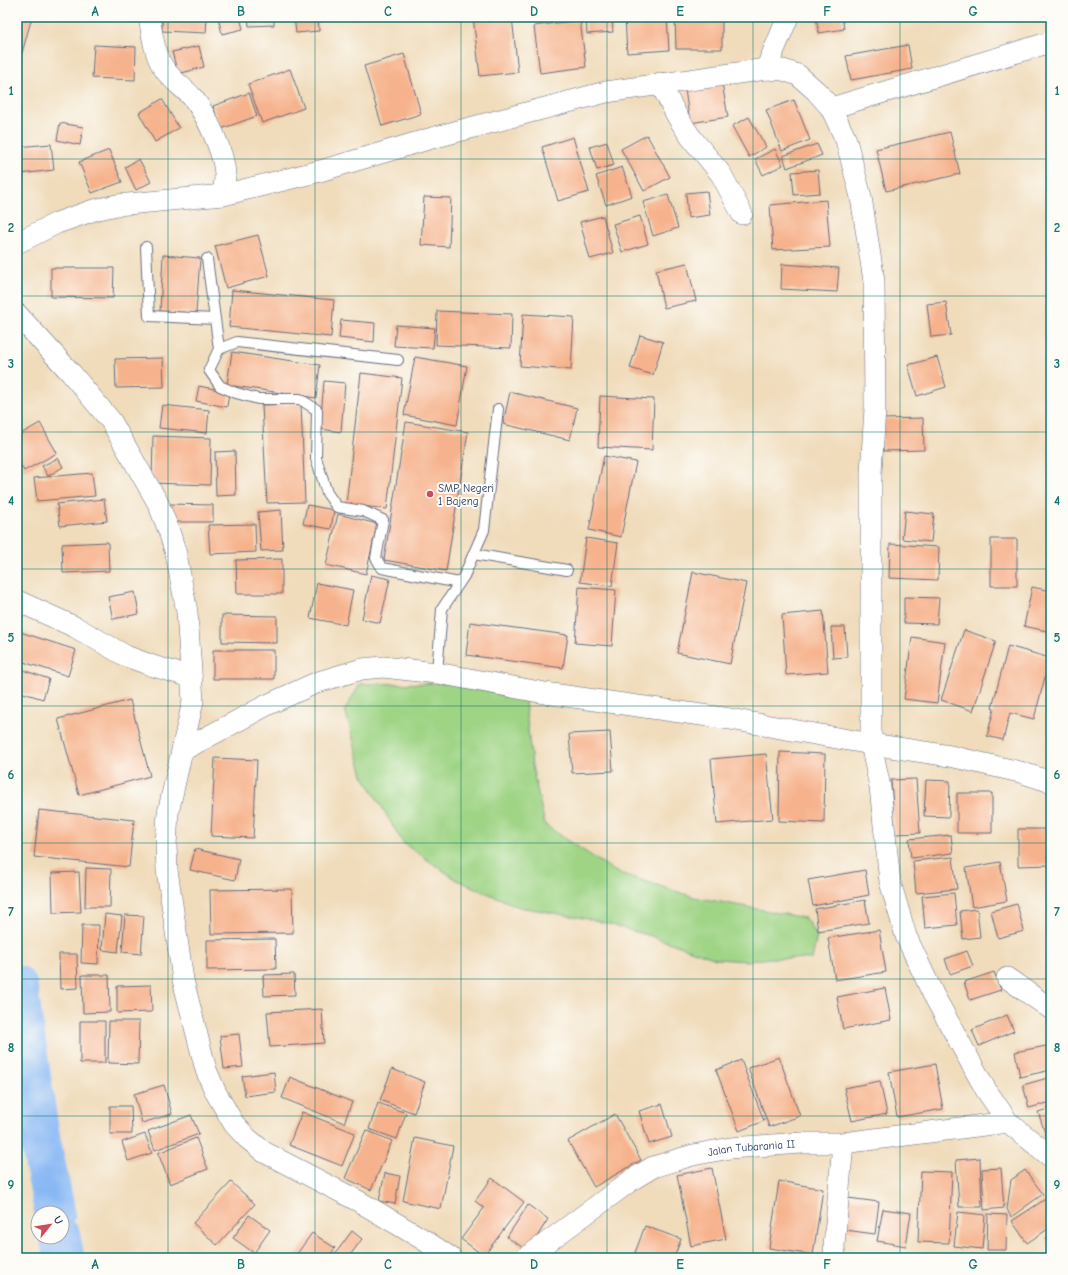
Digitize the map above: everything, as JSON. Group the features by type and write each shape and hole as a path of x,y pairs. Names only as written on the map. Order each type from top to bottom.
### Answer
{"street":[{"path":"149,17 152,38 163,67 177,84 192,97 202,112 215,139 225,172 223,195"},
{"path":"766,69 788,17"},
{"path":"831,108 1051,42"},
{"path":"17,243 57,222 94,210 117,205 223,195 320,171 432,138 606,92 660,83 766,69 782,70 798,75 831,108 846,140 861,197 874,281 875,408 871,473 871,744 880,787 890,882 906,936 933,994 961,1048 1008,1122 1051,1157"},
{"path":"660,83 677,116 690,136 721,174 742,214"},
{"path":"17,314 71,373 111,421 158,503 176,554 185,605 193,701 168,813 166,870 183,980 206,1070 222,1107 234,1124 247,1138 264,1152 389,1219 450,1258"},
{"path":"20,602 75,627 126,656 153,666 191,677"},
{"path":"183,750 267,705 318,682 362,669 383,667 437,673 545,693 730,719 871,744 950,756 1020,772 1051,782"},
{"path":"1007,978 1051,1009"},
{"name":"Jalan Tubarania II","path":"526,1258 614,1191 653,1167 693,1155 730,1148 802,1143 843,1143 1008,1122"},
{"path":"835,1258 834,1246 843,1143"}],"lane":[{"path":"146,247 149,316 215,319"},
{"path":"206,259 219,349 209,370 220,386 258,399 300,399 317,410 316,458 327,493 337,507 363,511 383,520 376,558 382,568 460,583"},
{"path":"219,349 237,342 398,360"},
{"path":"437,673 442,609 464,576 484,530 498,409"},
{"path":"474,554 567,570"}],"green space":[{"path":"463,683 524,693 532,766 545,825 616,872 694,897 805,918 817,936 812,959 771,958 747,961 716,959 651,936 594,920 519,907 457,880 403,843 363,775 345,710 360,684"}],"building":[{"path":"17,17 32,17 22,53 17,51"},
{"path":"162,17 207,17 206,33 162,31"},
{"path":"218,17 240,17 243,29 222,34"},
{"path":"248,17 274,17 274,25 249,26"},
{"path":"294,17 318,17 319,31 296,33"},
{"path":"473,17 512,17 518,72 480,76"},
{"path":"586,17 612,17 613,32 587,34"},
{"path":"625,17 667,17 669,50 627,53"},
{"path":"675,17 722,17 722,49 676,49"},
{"path":"816,17 842,17 844,29 819,33"},
{"path":"580,20 586,67 540,73 534,26"},
{"path":"94,45 136,47 135,80 92,78"},
{"path":"908,45 912,69 851,80 846,56"},
{"path":"199,46 204,67 178,74 172,52"},
{"path":"404,54 421,114 382,126 364,66"},
{"path":"290,69 304,108 262,123 248,84"},
{"path":"721,77 728,117 690,123 684,83"},
{"path":"249,93 257,116 221,129 213,106"},
{"path":"162,99 179,128 155,142 139,113"},
{"path":"794,100 810,140 782,151 766,110"},
{"path":"749,117 766,147 749,157 732,126"},
{"path":"60,123 83,127 80,145 57,140"},
{"path":"950,132 960,174 886,191 876,149"},
{"path":"647,135 670,177 644,191 621,149"},
{"path":"573,137 589,192 558,201 542,147"},
{"path":"607,142 614,165 597,170 590,147"},
{"path":"51,144 54,170 20,174 17,147"},
{"path":"817,144 822,155 787,168 783,156"},
{"path":"775,149 783,165 763,175 755,159"},
{"path":"109,150 122,182 92,193 79,162"},
{"path":"139,159 151,182 136,190 125,167"},
{"path":"622,167 632,196 606,205 596,176"},
{"path":"818,170 820,193 794,195 792,172"},
{"path":"707,191 710,215 688,218 686,193"},
{"path":"668,195 678,228 653,236 643,202"},
{"path":"424,197 451,198 449,247 421,245"},
{"path":"826,200 830,247 773,250 770,205"},
{"path":"603,216 613,253 590,259 580,222"},
{"path":"640,216 648,244 622,252 613,224"},
{"path":"258,235 269,276 226,288 215,246"},
{"path":"163,255 200,258 196,313 160,311"},
{"path":"687,263 696,301 664,308 656,270"},
{"path":"782,264 839,268 837,292 781,289"},
{"path":"51,268 114,268 113,298 51,297"},
{"path":"232,290 334,300 331,337 229,327"},
{"path":"946,302 951,335 931,337 927,304"},
{"path":"437,311 512,314 511,348 436,345"},
{"path":"523,314 574,317 571,370 520,366"},
{"path":"341,320 375,323 374,342 339,338"},
{"path":"396,325 435,328 433,348 394,346"},
{"path":"640,335 663,342 653,375 630,368"},
{"path":"232,352 320,365 316,398 227,385"},
{"path":"415,357 467,366 457,425 404,415"},
{"path":"937,357 946,387 917,396 908,365"},
{"path":"163,358 164,387 116,388 115,359"},
{"path":"361,373 402,378 387,509 346,504"},
{"path":"324,381 345,383 341,432 320,429"},
{"path":"199,386 229,392 227,407 196,401"},
{"path":"510,392 577,408 570,440 503,424"},
{"path":"600,396 654,399 652,450 598,447"},
{"path":"301,404 305,502 267,503 262,405"},
{"path":"162,405 209,410 207,433 159,428"},
{"path":"923,418 924,450 883,451 882,419"},
{"path":"406,422 468,432 446,571 384,560"},
{"path":"40,423 57,453 24,471 17,458 17,436"},
{"path":"153,436 211,438 210,485 152,483"},
{"path":"235,451 236,495 216,496 215,452"},
{"path":"604,456 636,462 621,537 589,530"},
{"path":"58,458 63,467 48,476 42,466"},
{"path":"92,473 95,496 37,501 34,478"},
{"path":"104,499 107,521 60,526 57,504"},
{"path":"167,504 213,505 213,522 167,522"},
{"path":"307,505 334,510 331,529 303,524"},
{"path":"281,510 283,550 261,551 258,512"},
{"path":"905,511 934,514 931,542 902,539"},
{"path":"338,514 377,524 366,574 326,565"},
{"path":"255,524 256,552 210,554 208,525"},
{"path":"586,538 618,543 612,586 580,582"},
{"path":"991,539 1017,539 1017,586 991,586"},
{"path":"108,542 109,571 63,573 62,544"},
{"path":"890,544 939,547 938,580 889,578"},
{"path":"282,559 282,594 237,594 236,560"},
{"path":"693,572 746,583 730,664 677,653"},
{"path":"371,575 390,579 380,623 362,619"},
{"path":"317,583 353,590 346,625 310,618"},
{"path":"579,587 616,590 612,646 575,643"},
{"path":"1032,587 1051,591 1051,632 1024,626"},
{"path":"135,592 139,614 113,619 108,597"},
{"path":"904,597 939,598 937,624 904,623"},
{"path":"823,611 828,672 786,675 782,615"},
{"path":"222,615 277,616 277,643 222,642"},
{"path":"470,622 568,635 563,668 466,655"},
{"path":"831,627 845,627 847,657 833,658"},
{"path":"964,630 996,641 973,711 941,700"},
{"path":"17,631 76,650 68,676 17,660"},
{"path":"912,637 945,642 937,703 904,699"},
{"path":"1008,646 1050,658 1034,719 1010,713 1003,740 987,736 994,709 992,708"},
{"path":"213,650 274,650 274,679 213,679"},
{"path":"17,668 49,679 43,699 17,691"},
{"path":"130,700 150,776 79,795 58,719"},
{"path":"610,732 613,771 572,773 569,734"},
{"path":"780,752 825,754 824,823 779,821"},
{"path":"766,754 773,819 717,824 711,759"},
{"path":"215,758 257,760 253,838 211,836"},
{"path":"916,779 920,833 895,834 891,780"},
{"path":"926,780 950,781 949,817 924,816"},
{"path":"957,793 992,793 992,833 957,833"},
{"path":"1048,796 1051,796 1051,824 1046,824"},
{"path":"39,810 134,820 129,867 34,857"},
{"path":"1018,829 1051,829 1051,865 1018,866"},
{"path":"951,835 953,853 911,858 909,839"},
{"path":"195,849 239,859 235,880 190,870"},
{"path":"953,857 957,889 916,893 913,861"},
{"path":"1000,862 1007,901 972,907 966,868"},
{"path":"86,868 111,869 110,907 85,907"},
{"path":"865,870 869,895 813,906 808,880"},
{"path":"79,872 81,912 53,913 52,873"},
{"path":"292,889 293,933 211,934 210,890"},
{"path":"954,893 957,925 925,928 922,896"},
{"path":"865,900 869,923 818,931 815,909"},
{"path":"1017,904 1024,931 998,938 991,911"},
{"path":"977,909 980,937 963,939 960,911"},
{"path":"105,914 122,916 118,952 102,950"},
{"path":"125,915 144,916 141,954 122,952"},
{"path":"82,925 99,925 98,964 81,963"},
{"path":"879,930 886,972 835,980 828,938"},
{"path":"275,939 276,969 207,970 207,940"},
{"path":"967,951 973,966 950,974 945,959"},
{"path":"59,954 77,954 78,988 60,989"},
{"path":"994,972 1001,990 970,1000 964,982"},
{"path":"294,974 295,995 264,996 263,975"},
{"path":"82,975 109,975 110,1012 83,1013"},
{"path":"151,985 152,1012 117,1013 117,986"},
{"path":"885,988 891,1020 843,1029 837,997"},
{"path":"322,1009 324,1043 270,1047 267,1012"},
{"path":"1007,1015 1014,1031 979,1046 972,1030"},
{"path":"80,1021 105,1021 105,1063 80,1063"},
{"path":"109,1021 139,1021 138,1064 108,1063"},
{"path":"239,1034 243,1067 224,1069 220,1036"},
{"path":"1051,1045 1051,1070 1020,1077 1015,1052"},
{"path":"779,1057 800,1116 769,1127 748,1068"},
{"path":"741,1060 764,1121 739,1131 716,1070"},
{"path":"935,1064 943,1109 897,1117 889,1072"},
{"path":"392,1069 425,1082 414,1113 380,1100"},
{"path":"274,1072 276,1092 245,1096 242,1076"},
{"path":"290,1077 352,1102 344,1123 282,1098"},
{"path":"1051,1077 1051,1102 1029,1108 1023,1085"},
{"path":"880,1081 887,1114 852,1121 844,1088"},
{"path":"164,1085 172,1114 142,1123 134,1094"},
{"path":"378,1103 406,1113 397,1139 369,1129"},
{"path":"662,1104 672,1137 649,1144 639,1111"},
{"path":"110,1106 131,1106 132,1134 110,1134"},
{"path":"1051,1108 1051,1138 1047,1139 1038,1112"},
{"path":"302,1112 355,1133 342,1166 289,1145"},
{"path":"615,1114 641,1160 594,1187 568,1141"},
{"path":"191,1115 199,1134 155,1150 148,1131"},
{"path":"366,1130 392,1141 371,1190 345,1178"},
{"path":"145,1134 152,1153 128,1161 122,1142"},
{"path":"196,1138 208,1169 170,1184 158,1153"},
{"path":"415,1138 453,1146 441,1209 403,1201"},
{"path":"980,1158 982,1207 959,1207 956,1160"},
{"path":"712,1168 726,1239 691,1246 677,1175"},
{"path":"1001,1168 1004,1208 984,1210 982,1169"},
{"path":"1025,1170 1043,1194 1011,1217 1007,1209 1011,1180"},
{"path":"921,1171 952,1172 949,1243 918,1242"},
{"path":"385,1173 400,1176 395,1204 379,1201"},
{"path":"492,1178 524,1202 484,1256 461,1239 484,1208 475,1201"},
{"path":"779,1181 823,1189 813,1255 769,1248"},
{"path":"231,1182 255,1204 217,1245 193,1223"},
{"path":"848,1198 879,1202 875,1234 845,1230"},
{"path":"1047,1198 1051,1204 1051,1227 1027,1243 1012,1221"},
{"path":"528,1205 548,1219 528,1251 507,1237"},
{"path":"883,1209 911,1213 906,1246 877,1241"},
{"path":"958,1212 985,1215 982,1249 954,1246"},
{"path":"988,1214 1007,1215 1006,1250 987,1250"},
{"path":"249,1215 270,1230 254,1253 233,1238"},
{"path":"645,1226 681,1239 674,1258 633,1258"},
{"path":"352,1231 362,1239 348,1258 332,1258"},
{"path":"312,1233 335,1248 328,1258 294,1258"},
{"path":"1051,1234 1051,1246 1046,1238"}],"waterway":[{"path":"17,986 39,1134 53,1205"},
{"path":"62,1245 64,1258"}],"place":[{"name":"SMP Negeri 1 Bajeng","path":"430,494"}]}
